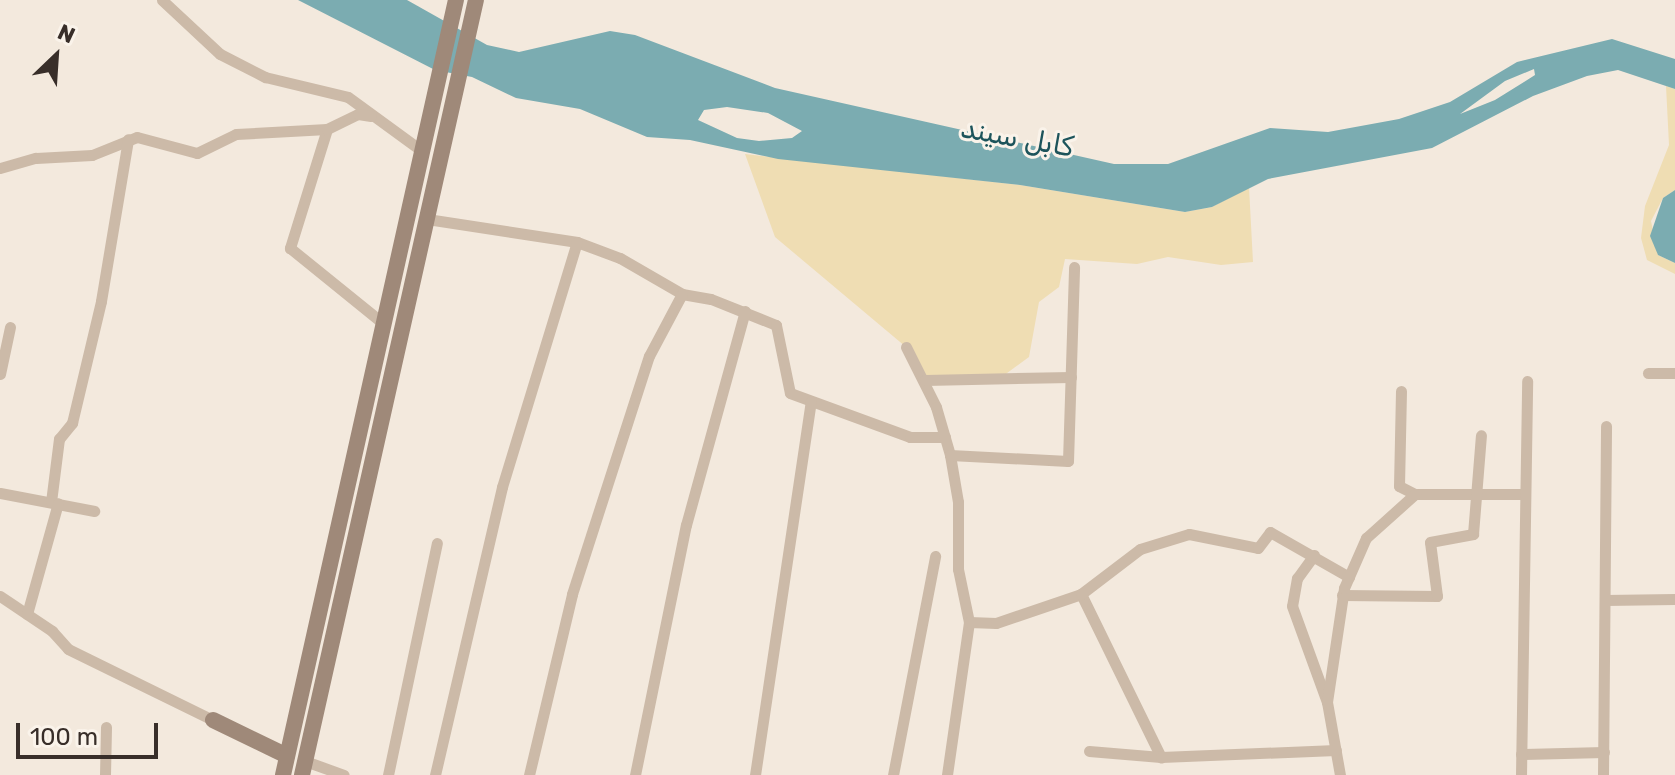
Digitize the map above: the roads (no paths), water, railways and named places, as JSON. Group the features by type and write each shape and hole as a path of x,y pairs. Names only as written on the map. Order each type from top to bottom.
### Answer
{"street":[{"path":"162,0 220,54 265,77 348,97 371,116"},
{"path":"283,775 456,0"},
{"path":"344,775 303,768 476,0"},
{"path":"0,168 36,158 92,155 128,139 146,138 197,153 236,134 327,129 358,114 385,120 422,151"},
{"path":"327,129 290,248 384,324"},
{"path":"27,614 54,502 59,439 72,423 101,301 128,139"},
{"path":"427,219 577,242 620,258 682,294 745,311 776,325 790,393 910,437 945,437"},
{"path":"435,775 502,487 577,242"},
{"path":"950,455 1068,461 1074,267"},
{"path":"529,775 572,594 649,356 682,294"},
{"path":"635,775 686,525 745,311"},
{"path":"0,374 10,327"},
{"path":"906,347 925,380 945,437 958,502 958,569 969,622 947,775"},
{"path":"1648,373 1675,373"},
{"path":"925,380 1071,377"},
{"path":"1521,775 1527,381"},
{"path":"1401,391 1397,482 1415,494 1524,494"},
{"path":"755,775 811,401"},
{"path":"365,407 384,411"},
{"path":"1603,775 1606,426"},
{"path":"1342,595 1437,596 1430,542 1473,534 1481,435"},
{"path":"0,493 94,511"},
{"path":"1327,702 1342,595 1349,577 1366,538 1415,494"},
{"path":"969,622 996,623 1081,594 1140,549 1189,534 1258,548 1270,532 1349,577"},
{"path":"388,775 437,543"},
{"path":"1314,555 1297,578 1292,606 1327,702 1340,775"},
{"path":"893,775 935,556"},
{"path":"1081,594 1161,757"},
{"path":"0,596 27,614 68,649 287,756"},
{"path":"1605,600 1675,599"},
{"path":"105,775 106,727"},
{"path":"1089,751 1161,757 1336,750"},
{"path":"1521,754 1604,752"}],"water":[{"path":"298,0 407,0 487,45 519,52 610,31 635,35 775,88 1114,164 1168,164 1270,128 1328,132 1399,119 1450,102 1517,62 1612,39 1675,59 1675,89 1618,70 1587,76 1533,96 1432,148 1268,179 1212,207 1185,212 1020,185 778,159 690,140 647,137 580,109 516,98 472,77 435,70","holes":["1534,69 1535,75 1495,100 1460,114 1505,81","727,107 768,113 802,131 792,138 759,141 737,138 698,120 704,110"]},
{"path":"1675,190 1675,263 1658,255 1650,236 1663,198"}],"water label":[{"name":"کابل سيند","path":"1017,138"}]}
